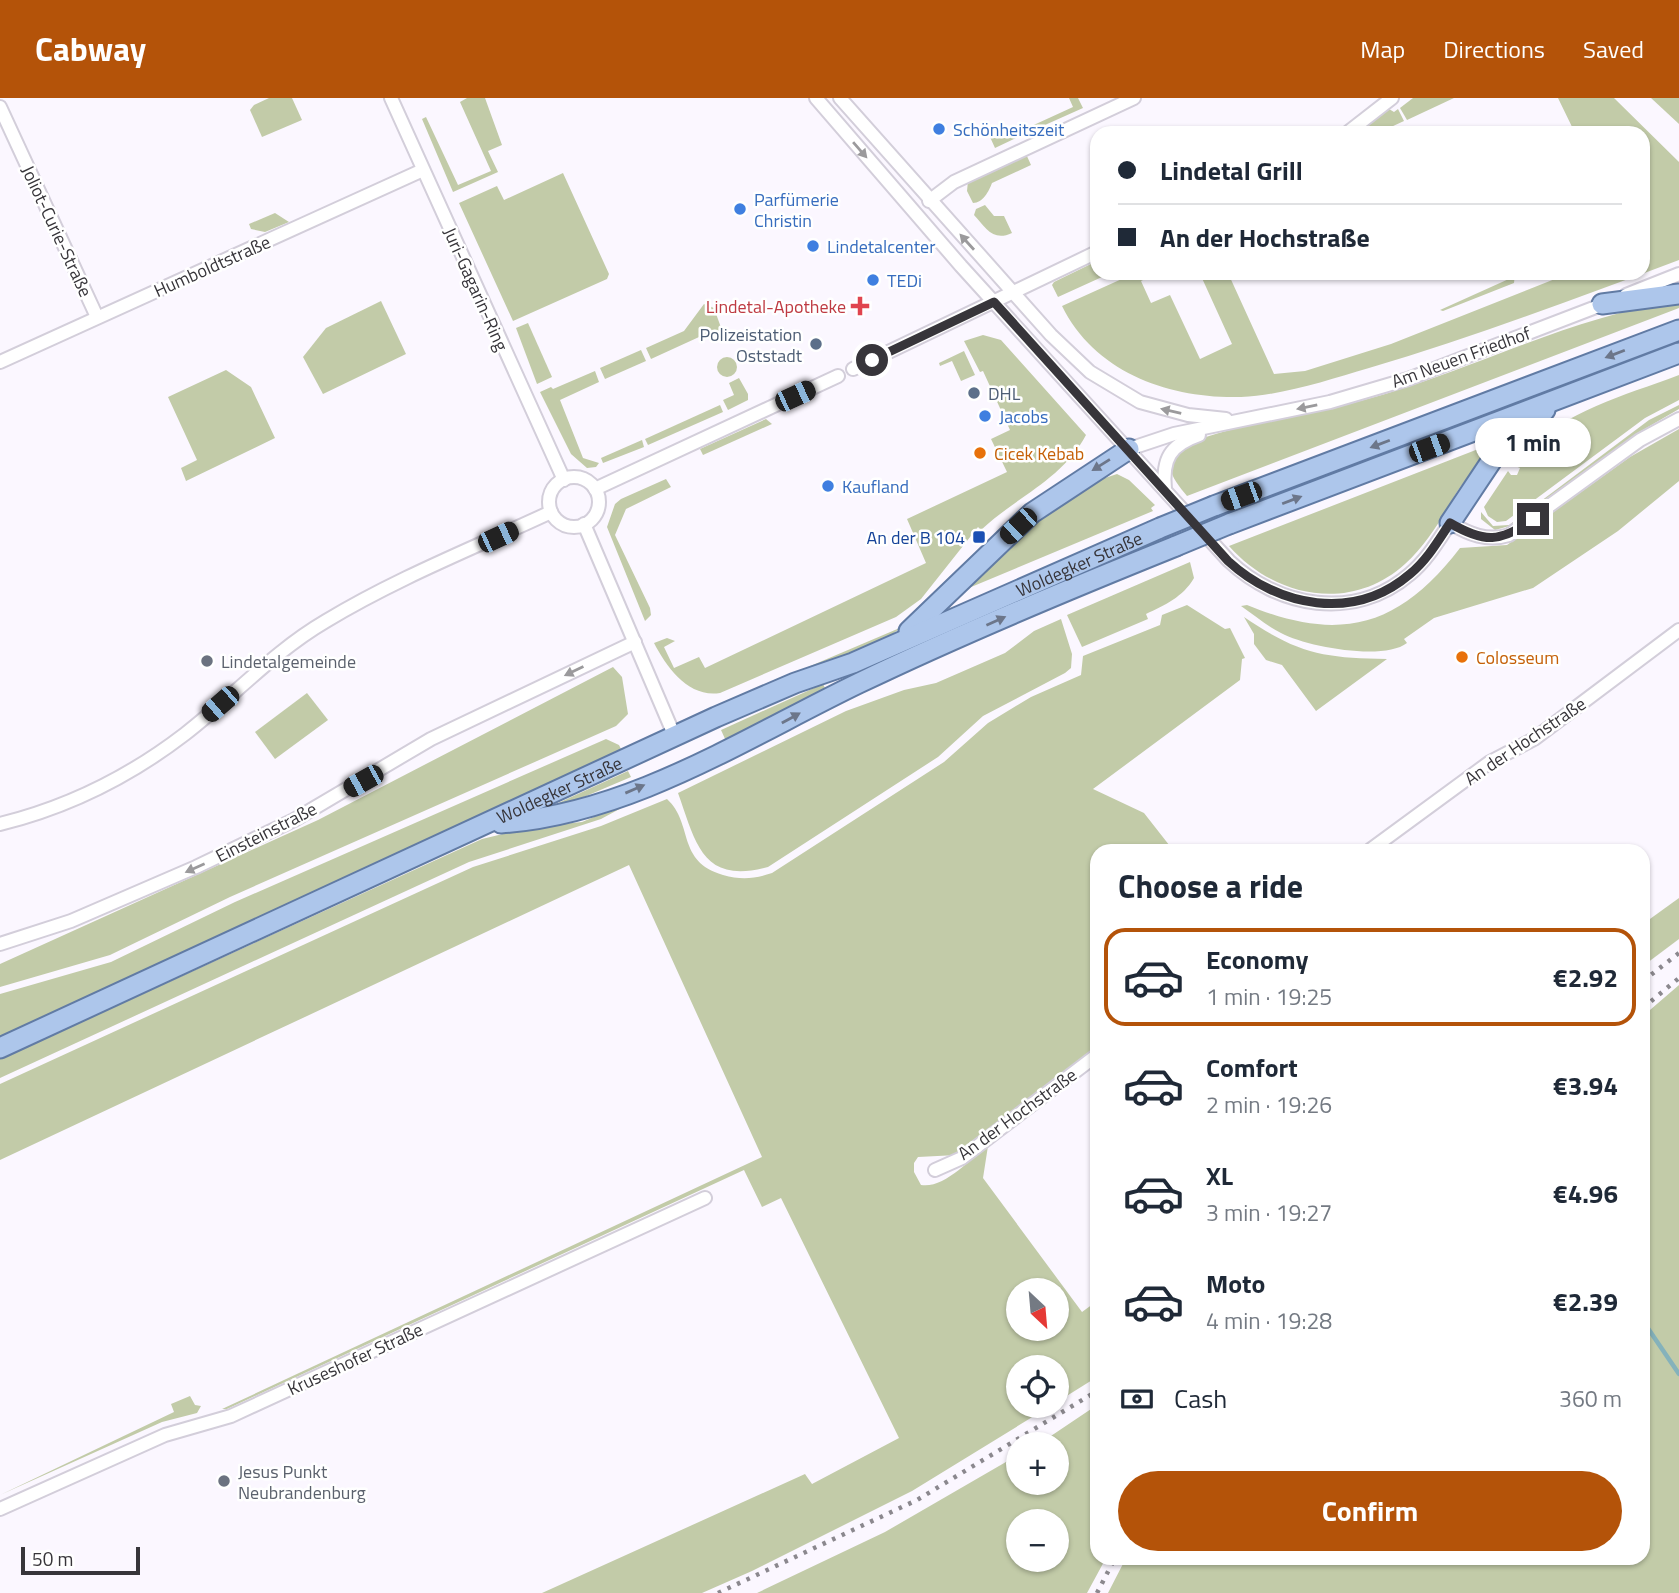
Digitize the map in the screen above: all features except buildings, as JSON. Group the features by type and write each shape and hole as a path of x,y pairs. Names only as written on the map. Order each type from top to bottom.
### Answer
{"main road":[{"path":"1602,304 1679,294"},
{"name":"Woldegker Straße","path":"0,1048 794,683 853,663 1214,506 1679,330"},
{"name":"Woldegker Straße","path":"489,824 540,820 581,810 689,767 963,635 1176,545 1679,353"},
{"path":"1450,523 1498,451 1559,398"},
{"path":"898,642 1031,513 1129,449"},
{"path":"675,737 689,767"}],"street":[{"name":"Juri-Gagarin-Ring","path":"391,98 564,480"},
{"path":"816,98 994,302 1243,574 1272,593 1307,603 1353,600 1396,584 1422,563 1450,523 1480,536 1499,538 1509,535 1640,440 1679,419"},
{"path":"929,201 954,182 1134,98"},
{"path":"1356,126 1392,98"},
{"path":"843,99 929,201 1072,356 1122,394 1166,411 1238,420"},
{"name":"Joliot-Curie-Straße","path":"0,107 97,317"},
{"name":"Humboldtstraße","path":"0,362 423,170"},
{"path":"853,369 1090,255"},
{"name":"Am Neuen Friedhof","path":"1238,420 1330,402 1408,379 1679,274"},
{"path":"595,489 838,376"},
{"path":"1129,449 1174,434 1238,420"},
{"path":"1165,489 1165,462 1178,444 1238,420"},
{"path":"582,479 595,489 598,498 597,511 584,524 566,526 551,512 551,492 564,480 582,479"},
{"path":"0,824 56,808 118,780 187,733 264,664 326,621 551,512"},
{"path":"584,524 675,737"},
{"name":"An der Hochstraße","path":"1378,844 1490,762 1534,739 1679,630"},
{"name":"Einsteinstraße","path":"0,944 71,921 196,867 294,820 431,739 635,642"},
{"name":"An der Hochstraße","path":"935,1170 962,1158 1090,1060"},
{"name":"Kruseshofer Straße","path":"0,1509 165,1436 231,1416 705,1198"}],"green space":[{"path":"269,98 292,98 302,120 262,137 250,110"},
{"path":"467,98 485,98 502,145 488,151 498,172 453,192 422,119 426,117 458,185 491,171 460,102"},
{"path":"1069,98 1078,98 1083,108 1027,133 1025,129 1073,107"},
{"path":"1413,98 1454,98 1407,120 1400,108"},
{"path":"1558,98 1614,98 1642,126 1572,126"},
{"path":"1651,98 1679,98 1679,124"},
{"path":"1389,109 1394,112 1398,109 1404,121 1393,126 1366,126"},
{"path":"987,122 992,132 1007,126 1012,128 1016,138 995,148 985,126"},
{"path":"1650,133 1679,162 1679,260 1650,271"},
{"path":"1026,154 1031,165 992,183 983,199 973,203 967,191 968,181"},
{"path":"563,173 609,274 607,279 513,321 459,203 497,186 504,200"},
{"path":"985,205 994,216 1004,216 1012,233 1000,236 986,229 974,215 976,209"},
{"path":"275,213 289,222 265,232 251,229 249,224"},
{"path":"1090,264 1090,280 1095,280 1058,297 1052,285"},
{"path":"1120,280 1143,280 1141,281 1151,303 1170,295 1200,359 1232,344 1203,280 1231,280 1274,374 1305,371 1391,344 1552,280 1625,280 1408,356 1306,386 1241,397 1188,393 1137,377 1114,365 1094,349 1076,329 1062,306"},
{"path":"1507,280 1514,280 1514,283 1440,310"},
{"path":"381,301 406,354 323,394 303,357 326,328"},
{"path":"1679,301 1679,308 1187,496 1171,471 1175,454 1200,439 1370,398 1576,326 1643,307"},
{"path":"704,304 714,308 724,336 715,341 710,332 651,359 646,348 684,331"},
{"path":"528,323 552,377 537,384 516,328"},
{"path":"983,335 1001,340 1086,435 1065,464 981,530 978,527 921,599 896,617 720,693 698,691 680,679 665,662 654,643 667,638 675,641 664,647 674,668 699,657 705,668 926,563 907,519 1007,472 991,439 1010,430 983,371 980,372 964,341"},
{"path":"641,350 646,361 605,379 600,368"},
{"path":"964,351 975,375 961,381 952,361 940,366 939,363"},
{"path":"723,357 731,357 737,367 731,377 723,377 717,371 717,363"},
{"path":"226,370 251,387 275,438 186,481 181,468 197,460 168,397"},
{"path":"595,371 599,382 560,400 583,458 599,463 596,467 587,468 571,454 540,392"},
{"path":"1679,375 1679,400 1645,418 1506,521 1497,522 1488,516 1484,507 1508,471 1511,475 1517,475 1520,468 1513,465 1548,432 1589,409"},
{"path":"739,378 748,394 748,400 728,410 723,400 734,395 729,383"},
{"path":"720,405 723,412 648,445 645,439"},
{"path":"1679,405 1679,409 1636,434 1513,525 1495,530 1481,519 1481,512 1493,526 1509,525 1649,420"},
{"path":"766,419 772,424 703,455 700,449"},
{"path":"1679,429 1679,481 1618,531 1533,588 1434,618 1404,639 1407,643 1396,648 1381,651 1345,650 1308,643 1276,630 1241,606 1247,605 1280,617 1339,625 1365,621 1390,611 1414,596 1460,548 1507,545 1630,457"},
{"path":"642,440 644,447 603,463 601,458"},
{"path":"1486,446 1477,465 1420,549 1384,579 1361,589 1338,594 1314,593 1291,587 1268,578 1229,546"},
{"path":"1102,474 1105,478 1117,474 1129,480 1155,505 1151,508 1153,511 964,590 1034,521"},
{"path":"666,479 671,487 626,509 615,535 650,608 651,615 645,621 607,527 615,504 621,499"},
{"path":"1190,562 1194,578 1179,595 1146,614 1148,619 1082,647 1067,615"},
{"path":"1187,605 1225,629 1230,628 1245,658 1242,659 1240,680 1093,789 1144,813 1168,844 1090,844 1090,1054 957,1155 918,1157 914,1163 914,1172 921,1185 939,1182 948,1178 988,1146 983,1178 1057,1278 1006,1278 1006,1341 1069,1341 1069,1294 1082,1312 1090,1306 1090,1381 1069,1394 1069,1355 1006,1355 1006,1418 1031,1418 912,1491 752,1571 702,1593 542,1593 805,1474 812,1484 899,1438 781,1198 762,1207 744,1170 222,1409 762,1157 629,865 0,1160 0,1084 473,867 601,826 667,799 681,819 692,851 698,861 708,869 742,878 772,873 944,762 988,723 1031,697 1081,675 1083,656 1160,625 1162,615"},
{"path":"1244,617 1280,639 1312,652 1387,659 1316,711 1282,665 1266,660 1254,644 1254,634"},
{"path":"1061,619 1072,654 1071,668 1065,673 983,716 938,757 768,867 746,871 729,870 715,865 705,856 690,828 678,793 846,711 904,690 936,683 1005,653 1034,631"},
{"path":"902,627 857,652 808,667"},
{"path":"613,667 622,677 628,714 616,726 230,897 110,955 0,987 0,964 318,820"},
{"path":"823,684 826,690 726,741 721,730"},
{"path":"307,693 328,720 275,759 255,732"},
{"path":"606,739 619,745 624,755 0,1040 0,994 111,962 235,902"},
{"path":"628,771 631,777 558,808 556,804"},
{"path":"640,798 601,819 469,862 0,1078 0,1059 482,839 532,827 582,822"},
{"path":"1679,898 1679,939 1650,961 1650,919"},
{"path":"1679,985 1679,1593 1108,1593 1122,1565 1650,1565 1650,1010"},
{"path":"190,1396 195,1405 201,1406 197,1413 162,1422 0,1495 174,1412 171,1404"},
{"path":"1090,1410 1090,1565 1102,1565 1087,1593 757,1593 885,1532 1006,1462 1006,1495 1069,1495 1069,1432 1057,1432"}],"waterway":[{"path":"1650,1331 1679,1374"}],"railway":[{"path":"1650,976 1679,953"},
{"path":"1650,1002 1679,978"},
{"path":"718,1593 917,1500 1090,1395"},
{"path":"1097,1593 1111,1565"}],"place":[{"name":"Schönheitszeit","path":"939,129"},
{"name":"Parfümerie Christin","path":"740,209"},
{"name":"Lindetalcenter","path":"813,246"},
{"name":"TEDi","path":"873,280"},
{"name":"Lindetal-Apotheke","path":"860,306"},
{"name":"Polizeistation Oststadt","path":"816,344"},
{"name":"DHL","path":"974,393"},
{"name":"Jacobs","path":"985,416"},
{"name":"Cicek Kebab","path":"980,453"},
{"name":"Kaufland","path":"828,486"},
{"name":"An der B 104","path":"979,537"},
{"name":"Colosseum","path":"1462,657"},
{"name":"Lindetalgemeinde","path":"207,661"},
{"name":"Jesus Punkt Neubrandenburg","path":"224,1481"}],"route":[{"path":"872,360 994,302 1228,561 1257,584 1290,600 1342,603 1380,592 1396,584 1422,563 1450,523 1472,535 1499,538 1509,535 1533,519"}]}
